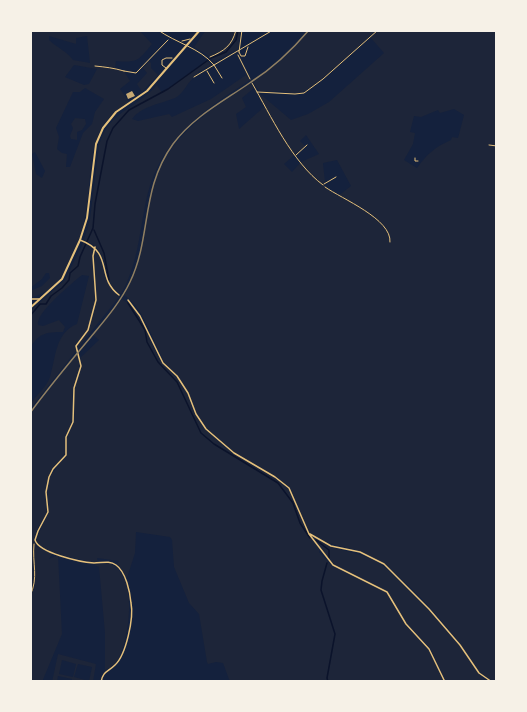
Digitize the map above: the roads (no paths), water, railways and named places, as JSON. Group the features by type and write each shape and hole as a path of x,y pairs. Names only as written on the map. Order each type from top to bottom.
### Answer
{"main road":[{"path":"30,308 65,275 80,240 87,218 98,138 106,122 147,91 200,30"}],"street":[{"path":"158,30 170,39 207,57 222,78"},
{"path":"242,30 239,52 241,56 245,56 248,47"},
{"path":"194,77 248,47 273,30"},
{"path":"257,92 304,93 378,30"},
{"path":"179,42 195,38"},
{"path":"95,66 112,67 136,73 170,39"},
{"path":"237,53 250,79"},
{"path":"167,69 162,64 163,59 177,59"},
{"path":"207,70 214,83"},
{"path":"252,83 264,107 308,171 323,185 336,177"},
{"path":"296,155 307,145"},
{"path":"489,145 497,146"},
{"path":"415,159 418,161"},
{"path":"80,240 95,247 101,256 111,288 119,294"},
{"path":"95,247 93,258 96,300 88,330 76,344 81,366 74,388 73,422 66,437 66,453 49,477 46,488 48,512 35,540 39,547 58,555 90,562 112,563 123,574 131,603 128,635 117,663 105,672 101,682"},
{"path":"30,299 39,300"},
{"path":"128,300 140,315 164,363 177,376 188,393 196,414 206,429 234,453 289,488 309,534 333,565 387,592 406,624 429,649 445,682"},
{"path":"309,534 332,546 360,552 384,564 429,609 460,645 477,671 492,682"}],"waterway":[{"path":"30,316 40,304 46,304 51,296 62,288 69,280 70,273 78,266 93,228 95,204 107,141 113,128 129,110 168,89 211,58 226,52 236,40 238,30"},
{"path":"94,230 104,253 109,280"},
{"path":"128,303 145,330 147,342 158,362 177,382 201,433 214,444 278,483 293,503 300,523 310,538"},
{"path":"316,540 329,550 329,558"},
{"path":"327,563 321,590 335,634 328,682"}],"railway":[{"path":"30,413 126,290 137,265 155,178 173,144 200,117 275,65 309,30"}]}
